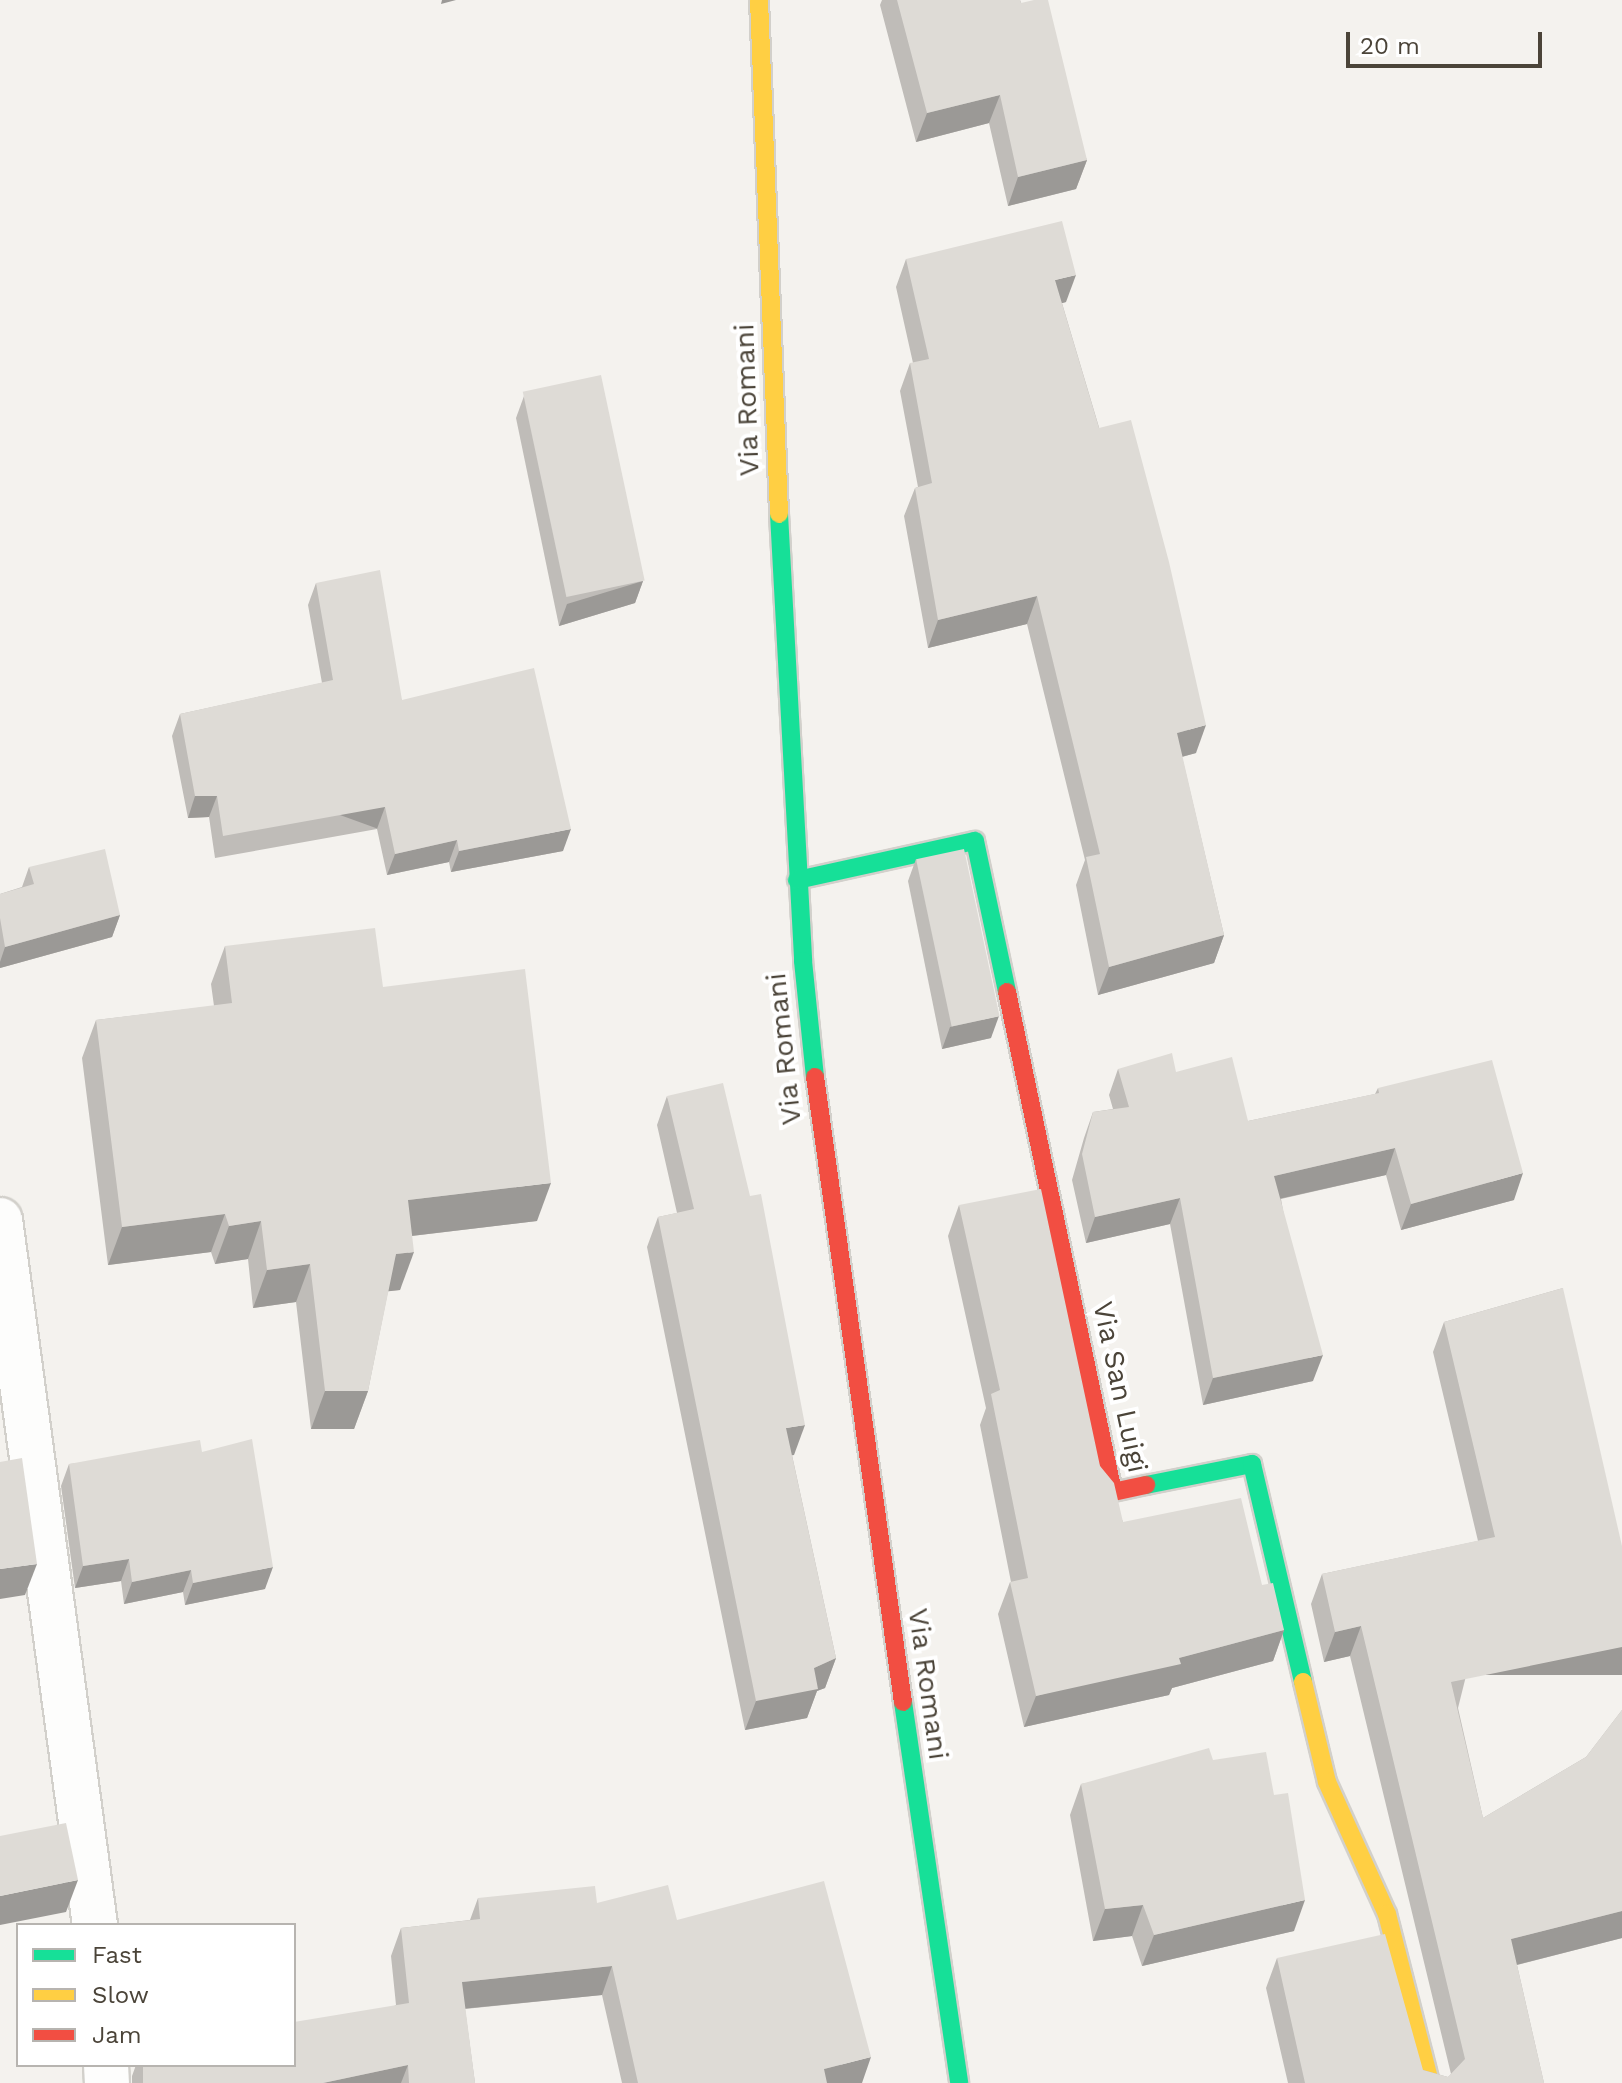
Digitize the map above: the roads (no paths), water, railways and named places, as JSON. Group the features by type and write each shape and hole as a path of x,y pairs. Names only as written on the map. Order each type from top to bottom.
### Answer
{"street":[{"name":"Via Romani","path":"759,0 797,880 821,1142 959,2083"},
{"name":"Via San Luigi","path":"797,880 975,841 1113,1492 1252,1464 1327,1782 1387,1914 1430,2083"},
{"path":"0,1220 95,1923"}]}
